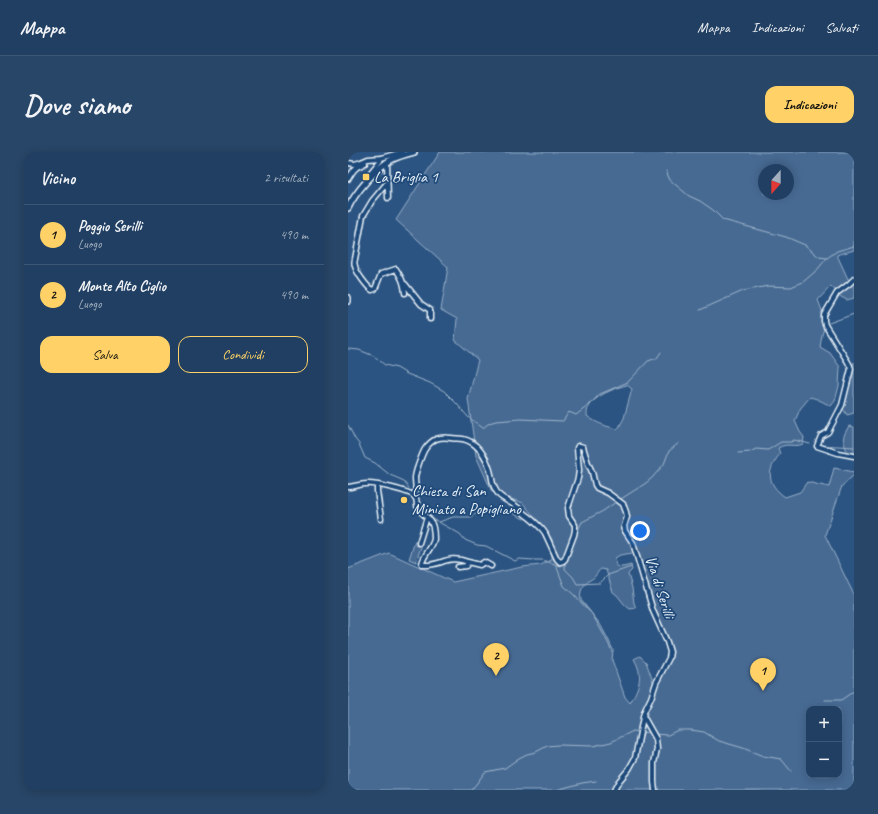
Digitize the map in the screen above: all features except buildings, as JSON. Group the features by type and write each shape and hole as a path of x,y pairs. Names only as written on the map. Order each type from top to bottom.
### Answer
{"main road":[{"path":"348,208 355,195 372,176 387,162 407,152"}],"street":[{"path":"348,163 355,164 368,159 381,158 407,152"},
{"path":"372,176 371,172 381,158"},
{"path":"348,179 356,167 361,166 368,159"},
{"path":"387,162 388,198"},
{"path":"387,183 372,201 363,216 355,259 355,268 372,290 374,290 382,274 396,269 418,301 430,310 430,319"},
{"path":"854,279 837,293 824,315 825,325 851,369 842,405 828,432 821,436 817,446 854,456"},
{"path":"404,282 405,293"},
{"name":"Via di Serilli","path":"414,496 416,494 415,475 425,448 434,440 445,437 471,442 479,448 485,459 490,469 491,481 499,495 518,507 540,527 545,533 557,559 562,562 565,559 575,530 575,525 569,516 568,508 578,478 579,470 576,450 578,446 583,447 597,488 608,493 623,504 627,517 624,526 625,531 633,543 653,611 670,652 669,658 656,683 643,716"},
{"path":"348,488 367,483 402,490 414,496 417,507 432,523 434,538 422,564 428,565 454,558 480,565 484,562 491,566"},
{"path":"377,485 382,519"},
{"path":"419,543 427,517"},
{"path":"458,567 466,566 468,562"},
{"path":"614,790 619,781 633,764 641,732 643,716"},
{"path":"643,716 656,739 657,748 654,763 654,790"}],"shaded area":[{"path":"440,152 854,152 854,250 837,255 848,279 854,282 854,298 847,300 841,297 831,286 818,300 826,321 820,347 830,353 840,367 839,386 835,401 831,406 810,397 800,409 795,421 804,437 803,444 785,445 778,448 780,454 772,466 770,477 775,487 785,497 800,492 807,482 829,487 834,468 854,472 854,475 842,486 825,535 854,595 854,790 348,790 348,569 389,553 453,582 522,567 541,565 552,559 552,539 523,503 492,492 476,456 468,399 478,360 455,340 457,319 441,310 448,267 396,220","holes":["627,385 632,389 624,418 618,429 594,421 587,416 588,408 595,399 611,390","633,553 635,555 650,612 653,614 662,634 666,644 668,656 654,684 646,662 640,656 634,659 640,676 638,687 630,703 625,697 612,660 613,650 600,624 581,600 581,591 585,584 594,578 601,569 606,570 613,592 630,609 636,608 628,574 632,570 631,565 623,567 616,566 615,558 620,555"]},
{"path":"854,362 854,413 847,415 840,404 848,369"},
{"path":"849,426 854,427 854,455 847,451 844,441 844,436"},
{"path":"415,541 422,544 416,562 409,559"}],"waterway":[{"path":"666,171 670,180 689,196 700,201 713,210 723,220 786,237 805,245 819,257 827,258"},
{"path":"700,310 743,291 768,286 791,287 803,282 817,270 827,258 837,251 854,246"},
{"path":"829,323 854,314"},
{"path":"348,349 359,350 374,356 385,365 397,368 444,391 468,417 483,428 489,423 496,421 520,419 563,421 569,412 576,415 600,394 628,382 648,361 657,358 661,352"},
{"path":"348,425 365,458 375,463 390,475 402,480 409,488"},
{"path":"738,453 750,452 756,449 768,450 781,442 791,442 794,440 810,444"},
{"path":"621,499 652,478 664,464 669,451 679,443"},
{"path":"821,445 854,447"},
{"path":"420,502 433,519 460,534 465,540 477,545 486,546 515,561 519,559 542,560 561,566 565,564 574,541"},
{"path":"576,534 582,522 616,502"},
{"path":"439,522 453,517 470,517 478,513 485,512 510,512 524,519"},
{"path":"565,564 565,569 573,577 577,584 600,583 608,575 631,567"},
{"path":"556,565 564,586 592,614 611,649"},
{"path":"825,700 841,700 854,691"},
{"path":"654,734 668,735 678,730 704,732 719,741 763,756 781,759 791,771"},
{"path":"471,790 485,772 505,768 519,758 547,746 593,746 611,742 633,731 639,732"},
{"path":"642,732 651,733"},
{"path":"556,790 596,781"}],"place":[{"name":"La Briglia 1","path":"366,177"},
{"name":"Chiesa di San Miniato a Popigliano","path":"404,500"},
{"name":"Monte Alto Ciglio","path":"496,676"},
{"name":"Poggio Serilli","path":"763,691"}]}
